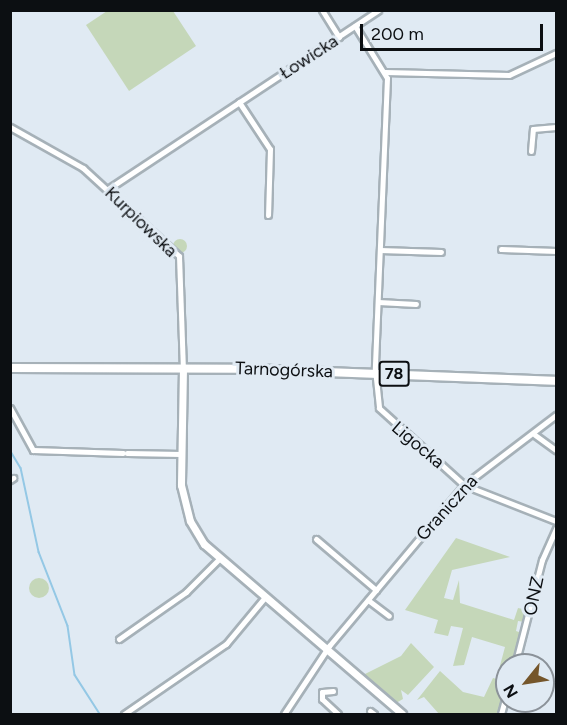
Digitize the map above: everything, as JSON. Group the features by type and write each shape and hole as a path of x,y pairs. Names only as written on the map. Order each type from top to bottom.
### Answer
{"main road":[{"name":"Tarnogórska","path":"10,368 183,368 556,381"}],"street":[{"path":"322,10 339,37"},
{"name":"Łowicka","path":"108,189 378,10"},
{"path":"355,26 385,72 509,75 556,53"},
{"name":"Ligocka","path":"385,72 376,374 385,417 464,485 556,521"},
{"path":"239,102 270,149 268,215"},
{"name":"Kurpiowska","path":"10,126 66,156 108,189 179,256 183,368"},
{"path":"531,151 533,129 556,127"},
{"path":"501,249 556,251"},
{"path":"380,250 441,252"},
{"path":"378,302 416,304"},
{"path":"183,368 181,454 190,521 219,559 402,714"},
{"path":"10,408 33,450 181,454"},
{"name":"Graniczna","path":"284,714 327,650 464,485 536,435 556,415"},
{"path":"536,435 556,450"},
{"name":"ONZ","path":"518,653 542,560 556,528"},
{"path":"316,538 376,590"},
{"path":"119,639 186,592 219,559"},
{"path":"124,714 225,644 265,597"},
{"path":"368,600 389,616"},
{"path":"333,691 322,692 322,699 338,714"}],"green space":[{"path":"107,11 173,11 196,46 129,91 86,25"},
{"path":"180,239 185,241 187,246 185,251 180,253 175,251 173,246 175,241"},
{"path":"456,538 510,557 452,570 444,598 453,600 459,580 460,603 514,620 518,608 527,610 525,622 518,621 516,631 522,633 515,653 503,653 505,647 472,637 464,665 453,666 463,628 451,626 448,636 434,633 438,620 405,610"},
{"path":"39,578 46,581 49,588 46,595 39,598 32,595 29,588 32,581"},
{"path":"411,643 434,667 408,695 401,690 403,699 396,703 363,675 401,656"},
{"path":"440,671 463,692 484,697 493,678 495,679 495,713 497,713 439,714 424,697 417,700"}],"waterway":[{"path":"10,450 21,468 39,552 68,626 75,675 100,714"}]}
